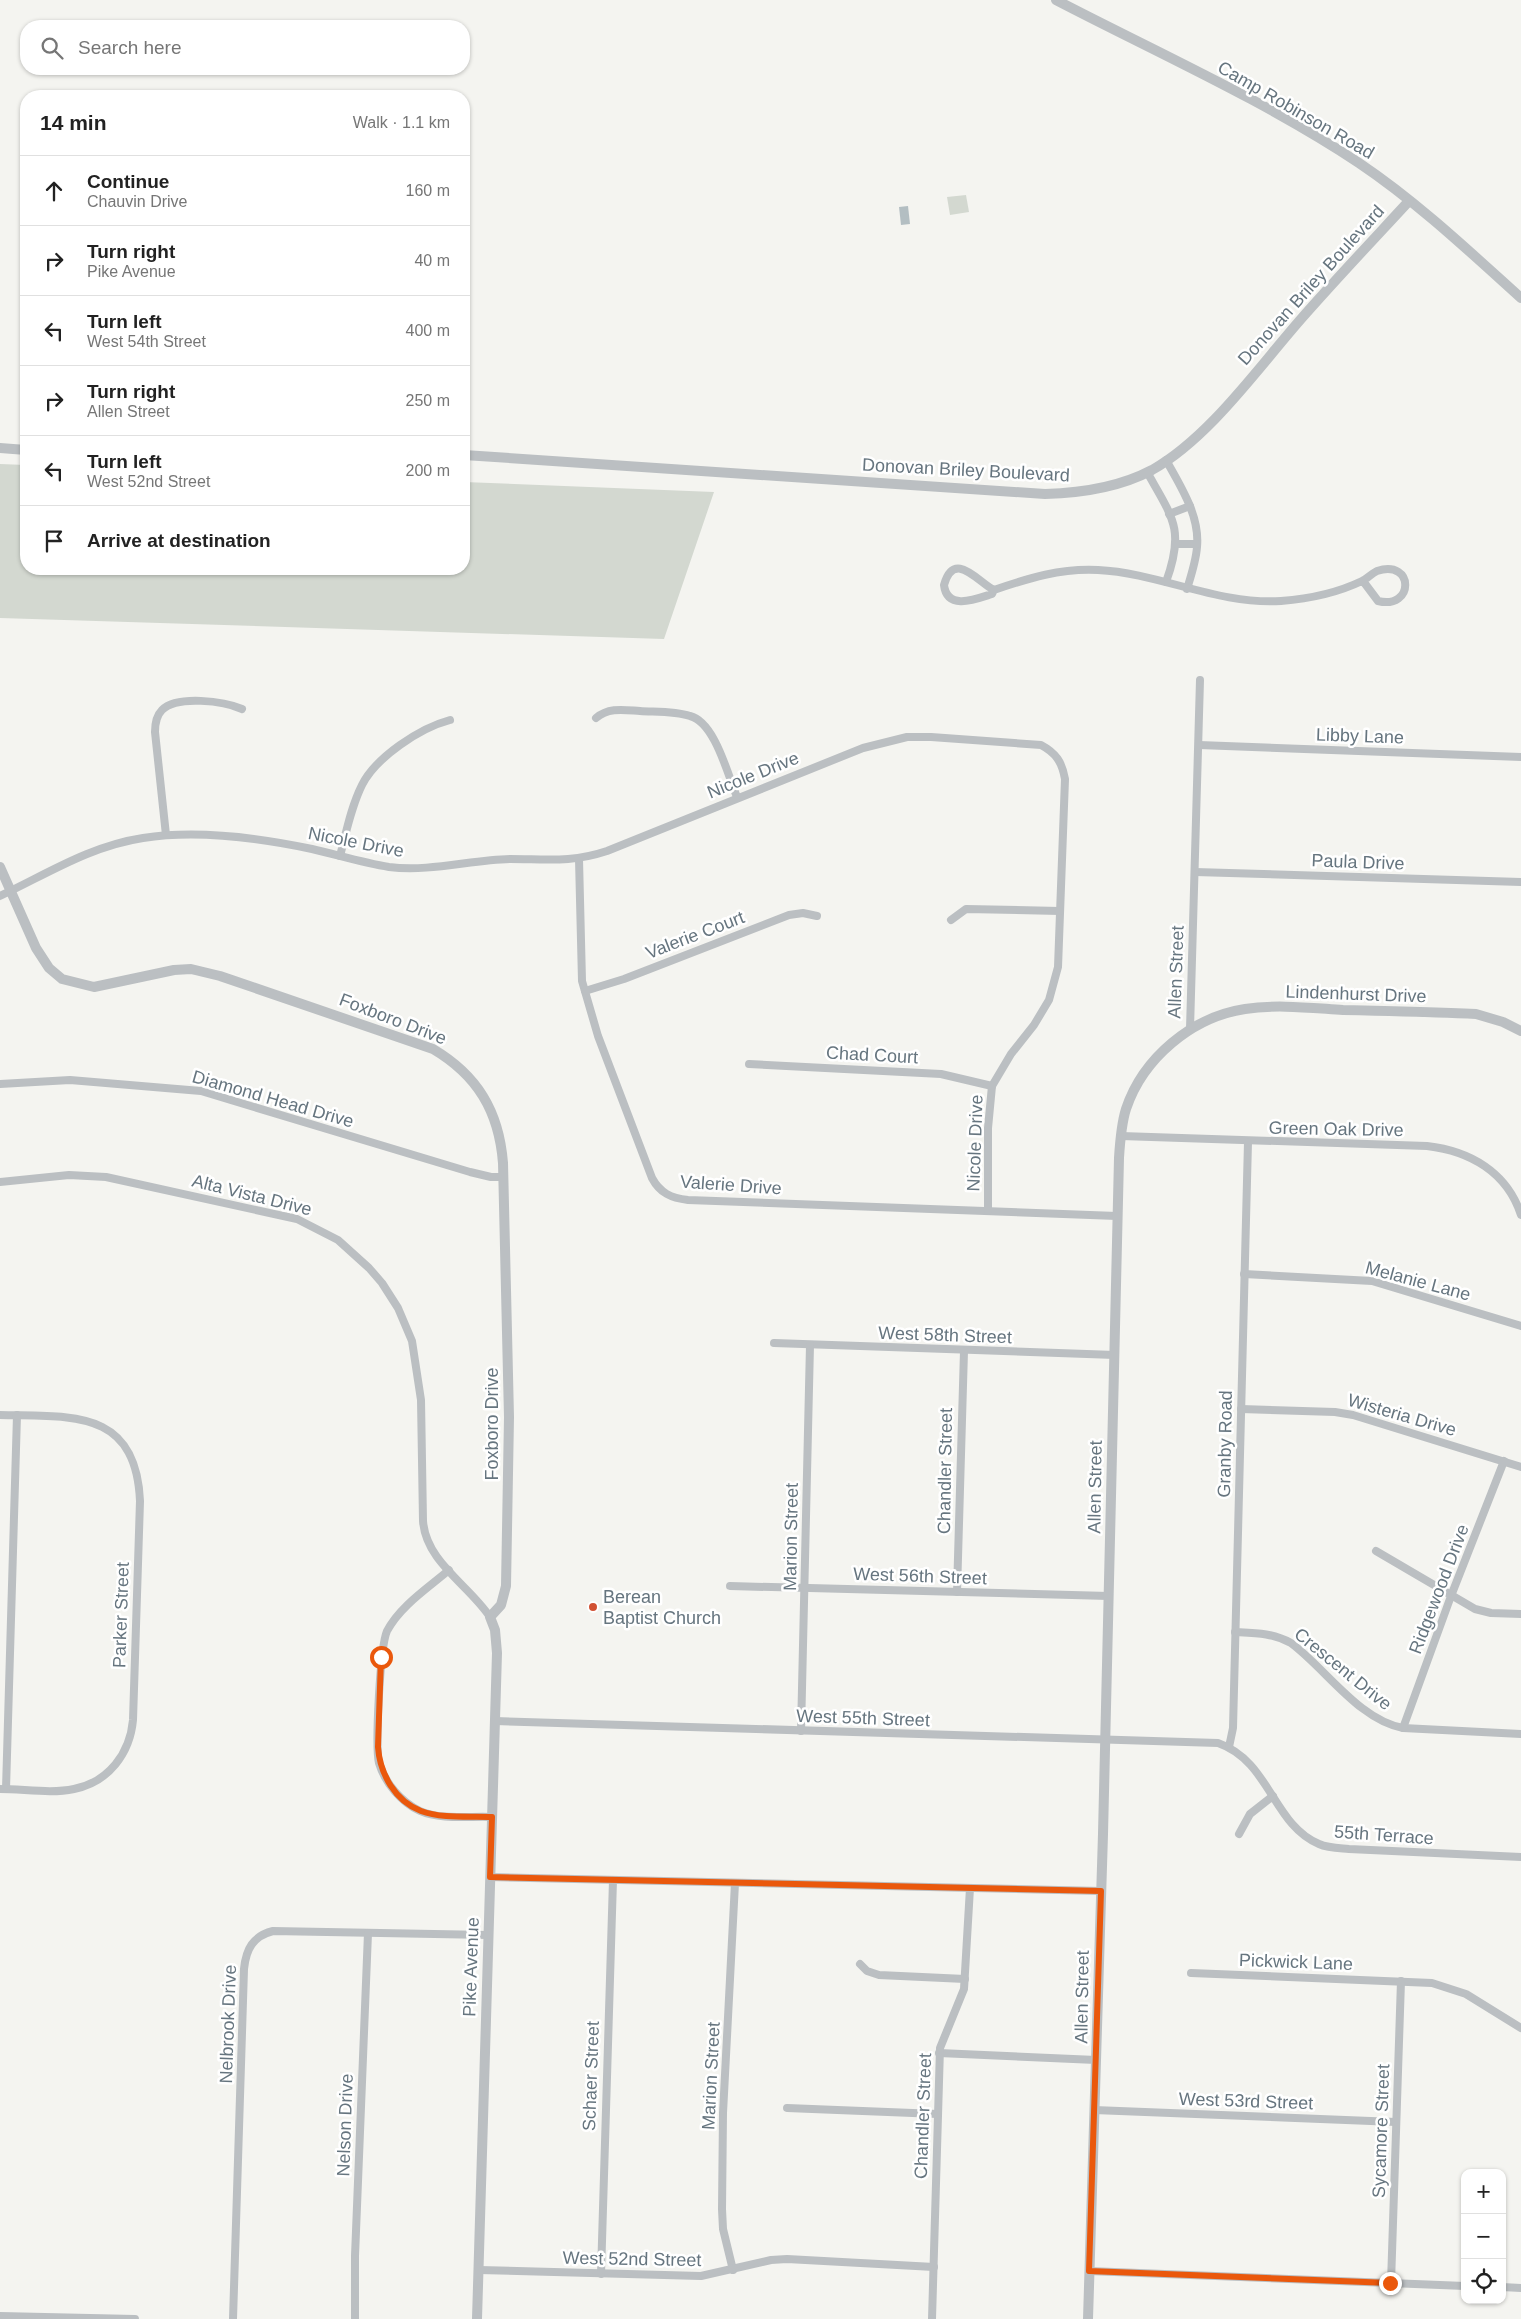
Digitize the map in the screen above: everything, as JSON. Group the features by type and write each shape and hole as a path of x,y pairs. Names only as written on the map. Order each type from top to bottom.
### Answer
{"street":[{"name":"Camp Robinson Road","path":"1056,0 1303,128 1360,164 1439,225 1521,298"},
{"name":"Donovan Briley Boulevard","path":"470,455 1045,494 1088,491 1116,484 1147,472 1166,460 1190,441 1215,417 1301,318 1409,201"},
{"path":"0,448 20,450"},
{"path":"1166,460 1190,506 1196,524 1197,544 1187,589"},
{"path":"1147,472 1169,514 1177,539 1173,563 1166,582"},
{"path":"1169,514 1190,506"},
{"path":"1176,544 1197,544"},
{"path":"994,590 976,575 962,569 954,570 944,586 946,594 950,599 963,602 992,594 994,590 1040,574 1077,570 1121,572 1235,599 1279,601 1317,596 1363,581 1371,573 1392,570 1403,576 1405,583 1403,593 1399,599 1388,604 1378,601 1363,581"},
{"name":"Allen Street","path":"1088,2319 1106,1739 1117,1216 1121,1136 1126,1109 1140,1081 1162,1054 1190,1029 1200,680"},
{"path":"166,836 155,732 160,712 165,708 185,702 221,702 242,709"},
{"path":"596,718 604,712 615,710 675,714 696,718 706,726 714,740 737,797"},
{"path":"340,856 359,792 370,774 411,737 435,724 450,720"},
{"name":"Nicole Drive","path":"0,896 88,852 116,844 166,836 240,838 290,844 389,866 415,868 510,859 579,859 607,851 737,797 863,748 896,739 931,737 1041,746 1055,754 1062,767 1064,779 1058,967 1049,1000 1034,1025 1011,1054 992,1086 988,1128 988,1211"},
{"name":"Libby Lane","path":"1199,746 1521,757"},
{"name":"Valerie Drive","path":"579,859 580,962 585,991 598,1036 652,1178 659,1189 670,1196 688,1200 1117,1216"},
{"name":"Foxboro Drive","path":"0,867 44,961 62,979 94,987 174,970 210,972 433,1049 462,1069 484,1097 498,1130 502,1152 509,1426 507,1558 504,1596 497,1612 490,1617"},
{"name":"Paula Drive","path":"1195,872 1521,882"},
{"path":"951,920 962,911 971,909 1060,911"},
{"name":"Valerie Court","path":"585,991 624,979 789,915 803,913 817,916"},
{"name":"Lindenhurst Drive","path":"1190,1029 1204,1021 1237,1011 1278,1007 1476,1014 1503,1022 1521,1031"},
{"name":"Chad Court","path":"749,1064 941,1074 992,1086"},
{"name":"Diamond Head Drive","path":"0,1084 70,1080 201,1091 461,1169 491,1177 503,1177"},
{"name":"Green Oak Drive","path":"1121,1136 1248,1142 1427,1146 1453,1150 1476,1160 1492,1171 1507,1187 1521,1215"},
{"name":"Granby Road","path":"1230,1747 1233,1728 1248,1142"},
{"name":"Alta Vista Drive","path":"0,1182 69,1175 88,1175 128,1181 297,1219 325,1232 353,1252 382,1284 398,1308 410,1335 421,1400 423,1526 433,1551 482,1605 490,1617"},
{"name":"Melanie Lane","path":"1244,1274 1372,1281 1521,1326"},
{"name":"West 58th Street","path":"774,1343 1115,1355"},
{"name":"Marion Street","path":"800,1731 810,1345"},
{"name":"Chandler Street","path":"957,1592 964,1351"},
{"name":"Wisteria Drive","path":"1242,1409 1335,1412 1353,1415 1521,1467"},
{"path":"0,1415 17,1415 3,1789"},
{"name":"Parker Street","path":"3,1789 61,1790 86,1785 101,1777 117,1762 128,1744 133,1720 139,1478 131,1456 113,1434 98,1424 84,1419 17,1415"},
{"name":"Ridgewood Drive","path":"1403,1728 1451,1596 1504,1461"},
{"path":"1376,1551 1451,1596 1483,1612 1521,1614"},
{"path":"449,1570 406,1607 387,1631 381,1657 379,1762 386,1780 396,1793 421,1811 441,1815 492,1817"},
{"name":"West 56th Street","path":"730,1586 1109,1596"},
{"name":"Pike Avenue","path":"477,2319 496,1721 497,1653 495,1630 490,1617"},
{"name":"Crescent Drive","path":"1235,1632 1280,1637 1291,1644 1380,1721 1403,1728 1521,1734"},
{"name":"West 55th Street","path":"496,1721 1106,1739 1218,1743 1230,1747"},
{"name":"55th Terrace","path":"1230,1747 1252,1765 1300,1831 1309,1839 1330,1848 1521,1857"},
{"path":"1239,1834 1250,1814 1273,1796"},
{"path":"490,1877 1101,1891"},
{"name":"Schaer Street","path":"601,2274 613,1880"},
{"name":"Marion Street","path":"733,2270 723,2229 722,2209 723,2113 735,1883"},
{"name":"Chandler Street","path":"932,2319 939,2053 941,2043 961,1998 965,1979 970,1888"},
{"name":"Nelbrook Drive","path":"233,2319 244,1968 247,1951 256,1939 265,1933 273,1931 488,1935"},
{"name":"Nelson Drive","path":"355,2319 355,2256 368,1933"},
{"path":"860,1964 868,1971 879,1975 965,1979"},
{"name":"Pickwick Lane","path":"1191,1973 1401,1981 1444,1985 1466,1994 1521,2028"},
{"name":"Sycamore Street","path":"1390,2283 1401,1981"},
{"path":"939,2053 1096,2060"},
{"path":"787,2108 938,2114"},
{"name":"West 53rd Street","path":"1094,2110 1396,2122"},
{"name":"West 52nd Street","path":"479,2270 701,2276 771,2260 786,2259 934,2267"},
{"path":"1089,2271 1461,2286"},
{"path":"1506,2287 1521,2288"},
{"path":"0,2316 135,2319"}],"shaded area":[{"path":"966,195 969,212 950,215 947,197"},
{"path":"908,206 910,224 901,225 899,207"},
{"path":"0,464 20,465 20,575 470,575 470,482 714,492 664,639 0,618"}],"place":[{"name":"Berean Baptist Church","path":"593,1607"}],"route":[{"path":"381,1657 378,1747 379,1762 388,1784 412,1807 430,1814 492,1817 490,1877 1101,1891 1089,2271 1390,2283"}]}
